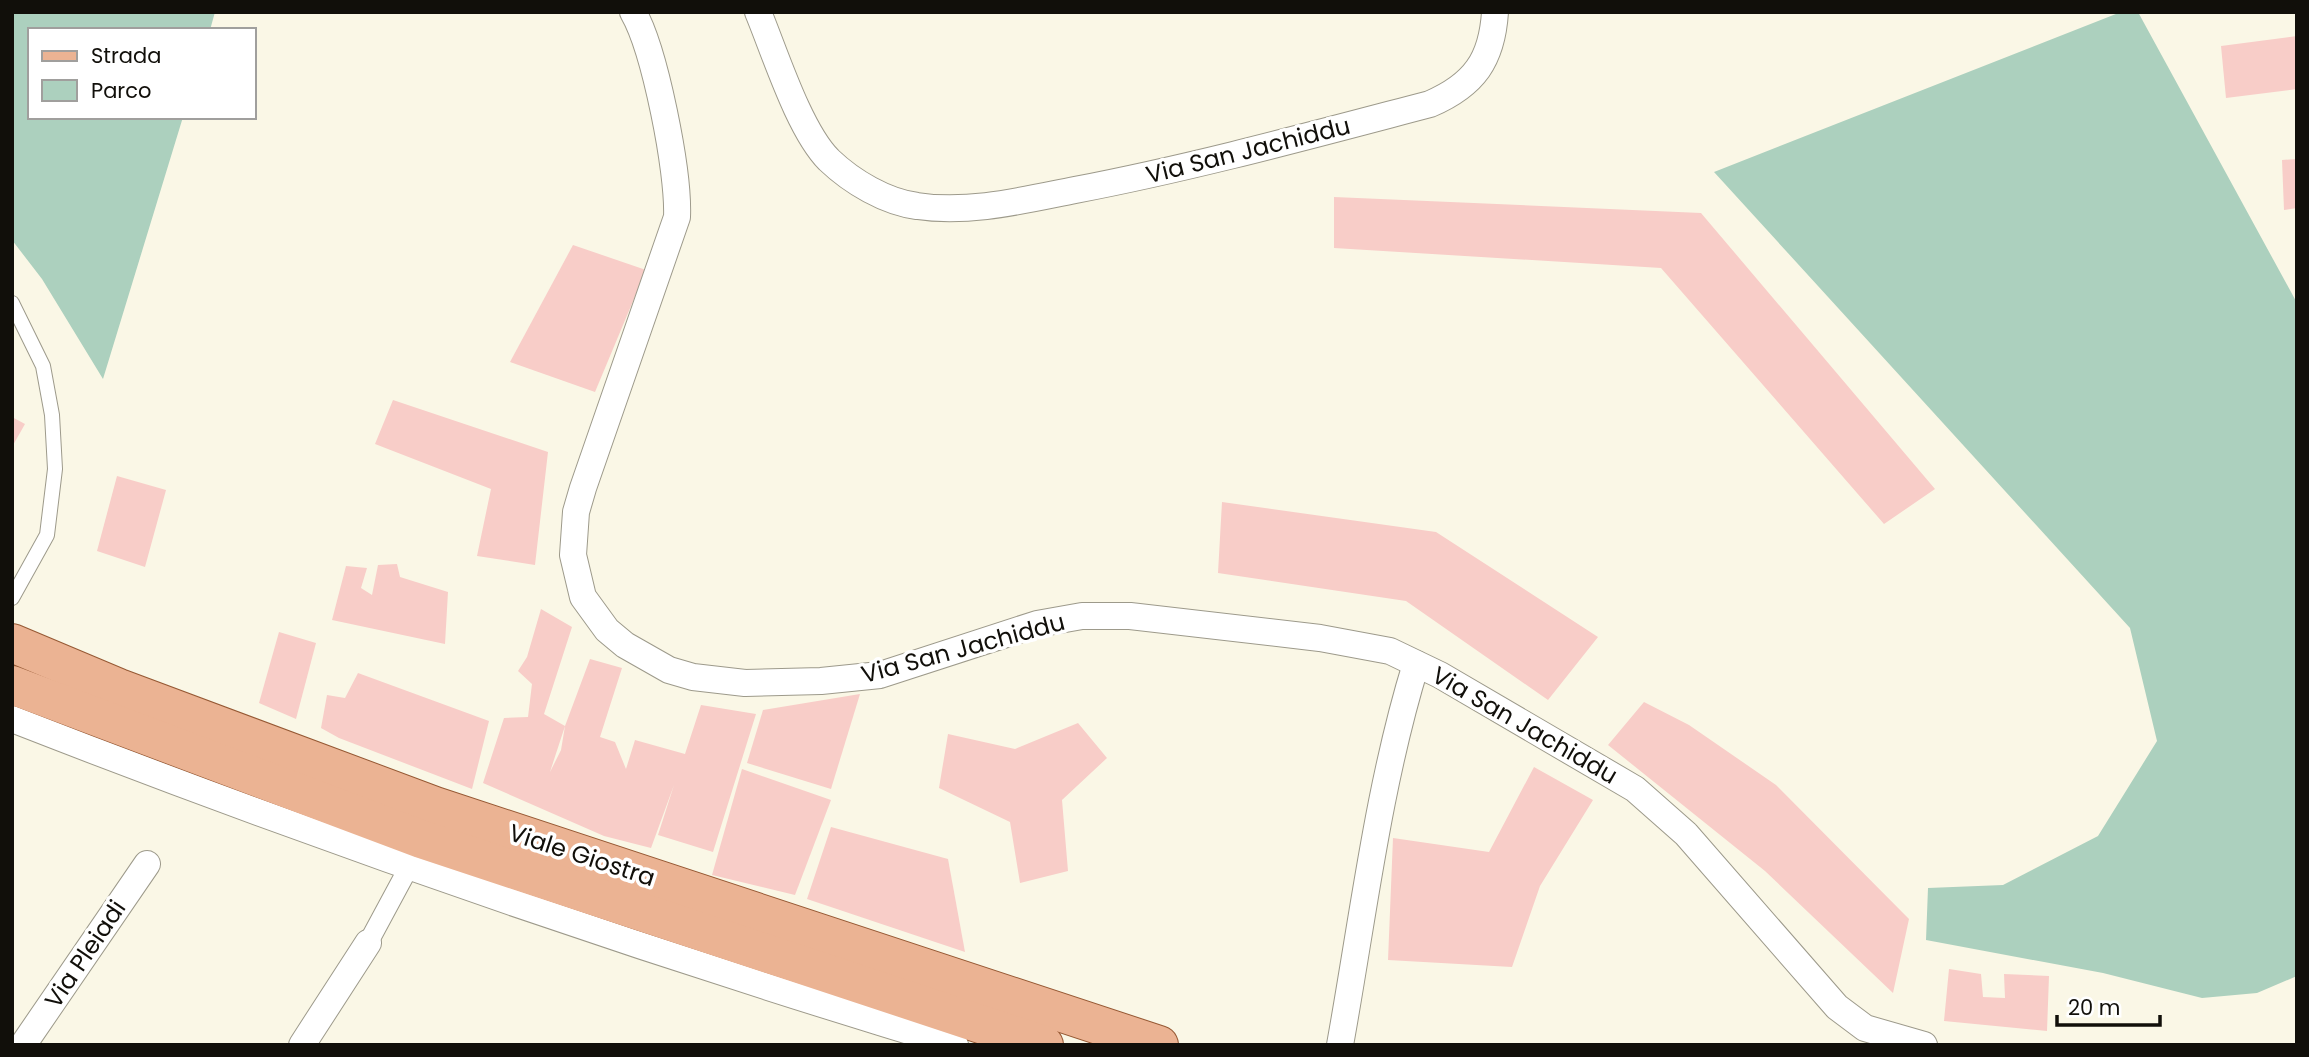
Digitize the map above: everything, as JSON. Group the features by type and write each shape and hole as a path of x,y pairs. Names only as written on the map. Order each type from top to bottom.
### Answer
{"main road":[{"name":"Viale Giostra","path":"12,643 119,688 435,806 1159,1045"},
{"name":"Viale Giostra","path":"12,685 421,839 1044,1045"}],"street":[{"name":"Via San Jachiddu","path":"633,12 645,41 670,146 678,196 677,216 583,488 576,512 573,555 583,597 607,630 625,645 669,670 693,677 745,683 821,681 880,675 1061,619 1130,616 1320,638 1390,652 1416,663 1635,789 1686,834 1837,1007 1865,1028 1924,1045"},
{"name":"Via San Jachiddu","path":"758,12 805,124 828,159 850,178 896,200 916,206 944,208 1002,204 1155,175 1430,104 1466,84 1479,68 1493,34 1494,12"},
{"path":"1340,1045 1386,788 1402,711 1416,663"},
{"path":"12,719 410,865 770,989 956,1045"},
{"name":"Via Pleiadi","path":"23,1045 147,864"},
{"path":"302,1045 368,943 410,865"}],"lane":[{"path":"12,303 43,366 52,415 55,469 47,535 12,598"}],"green space":[{"path":"12,12 215,12 211,28 28,28 28,119 182,119 103,379 42,279 12,240"},
{"path":"2121,12 2138,12 2297,303 2297,976 2257,993 2202,998 2103,973 1926,940 1928,888 2003,885 2098,836 2157,741 2130,628 1714,172"}],"building":[{"path":"2297,36 2297,89 2226,98 2221,46"},
{"path":"2297,159 2297,208 2284,210 2282,160"},
{"path":"1334,197 1701,213 1935,489 1884,524 1661,268 1334,248"},
{"path":"573,245 646,270 595,392 510,362"},
{"path":"393,400 548,452 535,565 477,556 491,489 375,444"},
{"path":"12,417 25,424 12,447"},
{"path":"117,476 166,490 145,567 97,551"},
{"path":"1222,502 1436,532 1598,637 1548,700 1406,601 1218,573"},
{"path":"397,564 400,577 448,592 445,644 332,620 346,566 367,568 361,588 372,595 378,565"},
{"path":"541,609 572,627 544,714 565,726 590,659 622,668 600,737 615,742 626,769 635,740 685,754 701,705 756,714 713,852 658,835 674,785 651,848 604,836 483,783 504,718 528,717 532,684 518,671 527,657","holes":["565,726 561,750 550,772"]},
{"path":"279,632 316,643 296,719 259,703"},
{"path":"358,673 489,721 472,789 339,738 321,728 327,695 345,698"},
{"path":"860,694 831,789 747,763 763,710"},
{"path":"1644,702 1689,725 1776,785 1909,919 1893,993 1765,871 1608,745"},
{"path":"1078,723 1107,758 1062,800 1068,871 1020,883 1010,822 939,788 948,734 1015,749"},
{"path":"1534,767 1593,800 1540,886 1512,967 1388,960 1393,838 1489,852"},
{"path":"742,769 831,800 795,895 712,875"},
{"path":"831,827 948,859 965,952 807,899"},
{"path":"1949,969 1981,974 1983,997 2005,998 2004,974 2049,976 2047,1031 1944,1021"}]}
